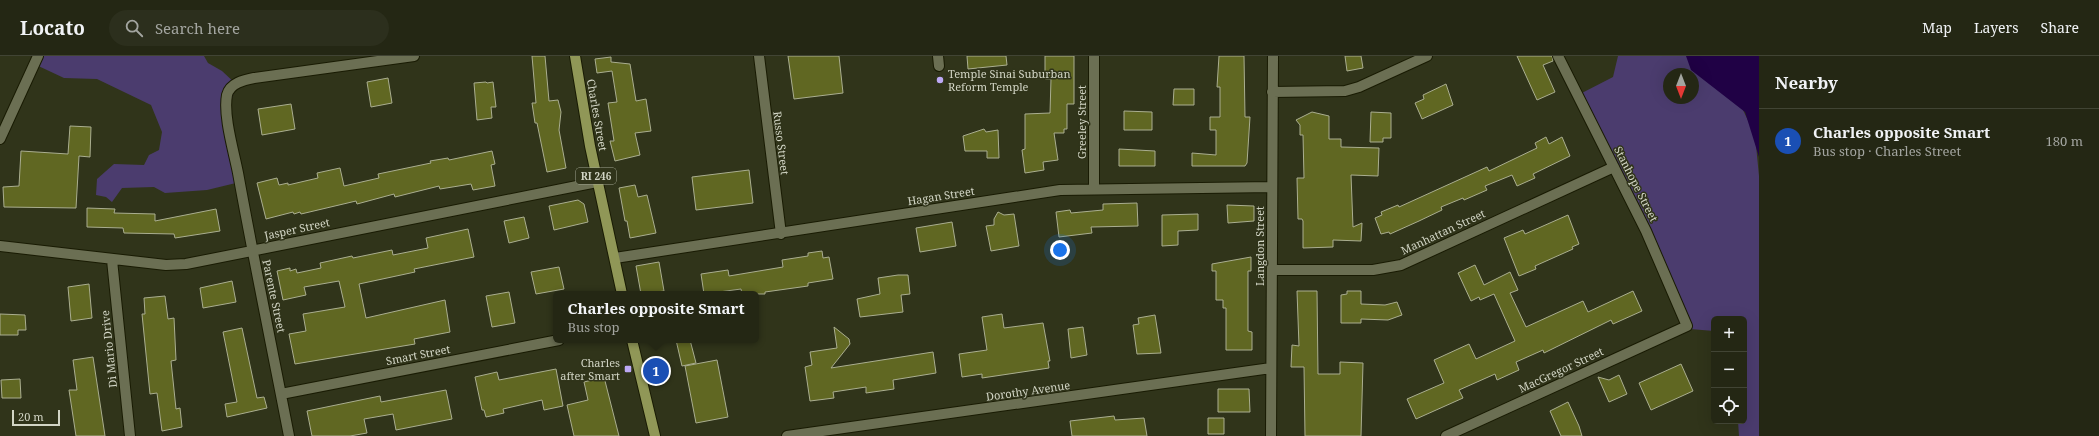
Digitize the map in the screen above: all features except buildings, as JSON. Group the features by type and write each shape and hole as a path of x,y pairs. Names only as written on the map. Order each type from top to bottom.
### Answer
{"main road":[{"name":"Charles Street","path":"576,56 590,146 621,291"},
{"path":"633,343 656,436"}],"street":[{"path":"0,139 38,56"},
{"name":"Parente Street","path":"289,436 252,251 229,123 227,96 229,89 243,81 254,78 414,56"},
{"name":"Russo Street","path":"759,56 780,234"},
{"name":"Greeley Street","path":"1094,56 1094,188"},
{"name":"Langdon Street","path":"1271,436 1273,56"},
{"path":"1272,92 1345,91 1359,87 1427,56"},
{"name":"Stanhope Street","path":"1558,56 1646,231 1686,326"},
{"name":"Manhattan Street","path":"1272,270 1373,270 1401,265 1614,167"},
{"name":"Jasper Street","path":"0,246 112,260 175,265 597,182"},
{"name":"Hagan Street","path":"615,258 780,234 1039,193 1094,188 1272,187"},
{"name":"Di Mario Drive","path":"112,260 130,436"},
{"name":"MacGregor Street","path":"1446,436 1686,326"},
{"name":"Smart Street","path":"281,394 553,341"},
{"name":"Dorothy Avenue","path":"787,436 1271,368"}],"shaded area":[{"path":"33,56 204,56 208,63 222,71 237,85 231,101 229,118 240,182 207,190 165,193 154,187 122,188 112,202 106,197 96,195 97,179 114,164 144,165 149,155 159,150 162,132 151,105 97,79 64,78 32,63"},
{"path":"1618,56 1710,56 1742,108 1755,135 1759,176 1759,436 1739,436 1738,424 1747,424 1747,316 1711,316 1711,331 1678,328 1682,325 1682,316 1578,95 1613,77"},
{"path":"1686,56 1759,56 1759,157 1745,112 1699,76 1699,68 1690,68"}],"place":[{"name":"Temple Sinai Suburban Reform Temple","path":"940,80"},
{"name":"Charles after Smart","path":"628,369"},
{"name":"Charles opposite Smart","path":"656,371"}]}
